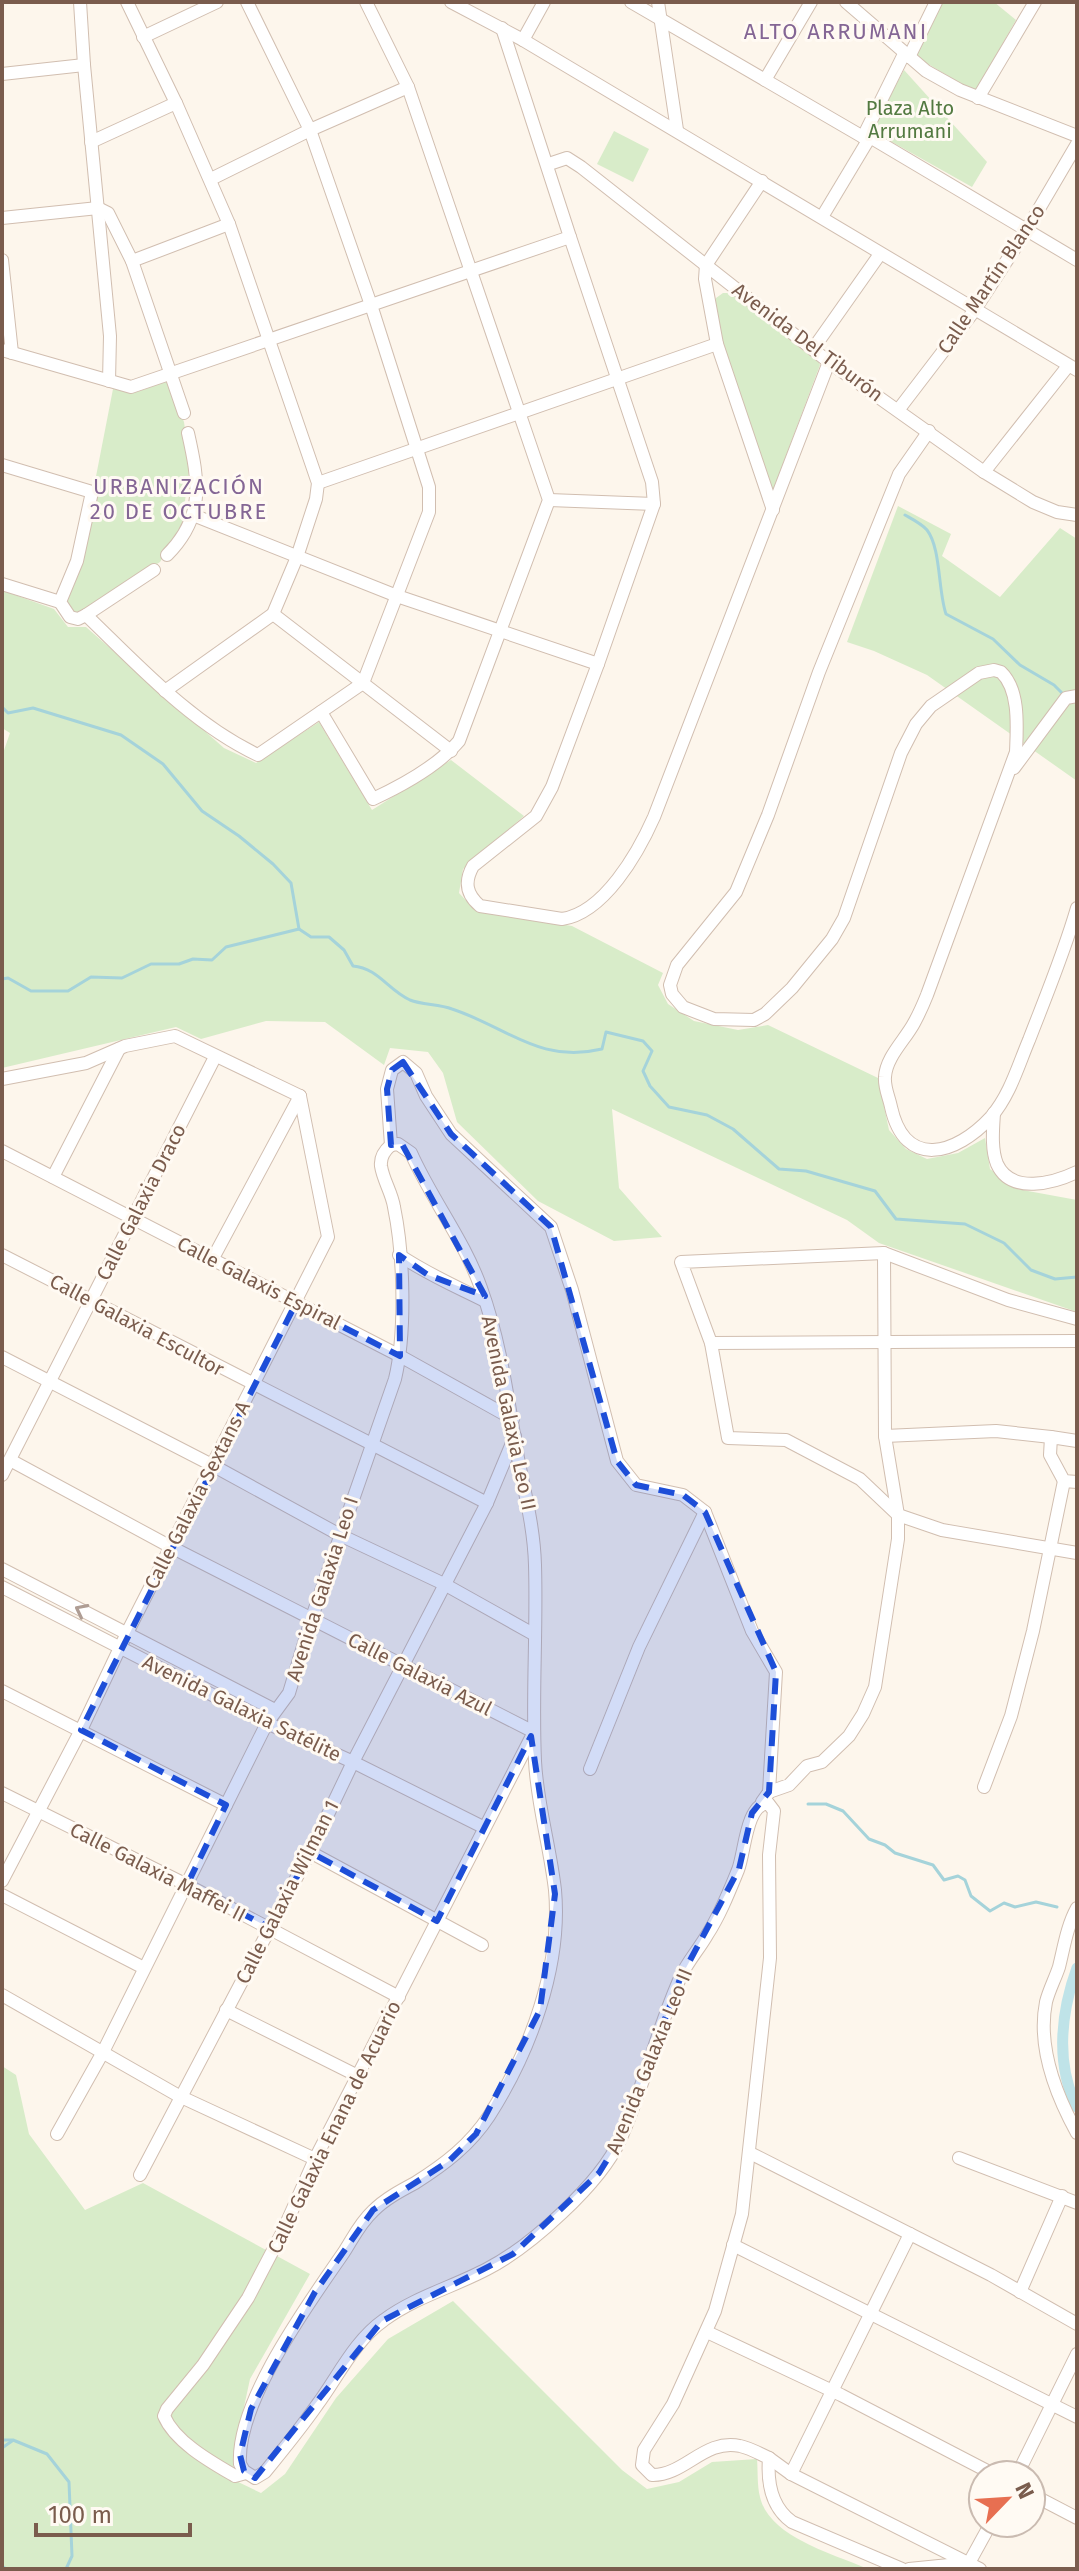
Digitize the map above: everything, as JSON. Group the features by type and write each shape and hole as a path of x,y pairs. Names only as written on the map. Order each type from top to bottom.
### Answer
{"street":[{"path":"80,2 110,336 109,381"},
{"path":"127,2 211,179 229,224 318,483 316,499 297,557 273,614 165,691"},
{"path":"143,37 217,2"},
{"path":"86,615 165,691 227,741 258,755 363,683 429,512 429,487 371,305 310,130 247,2"},
{"path":"321,712 373,799 451,751 459,741 549,500 408,87 366,2"},
{"path":"451,2 502,28 677,130 1073,368 984,472"},
{"path":"523,40 544,2"},
{"path":"631,2 1077,260"},
{"path":"658,2 677,130"},
{"path":"661,19 670,2"},
{"path":"765,80 811,2"},
{"path":"846,2 926,71 978,98 1077,136"},
{"path":"822,217 936,2"},
{"path":"978,98 1035,2"},
{"path":"502,28 652,482 654,504 552,787 536,816 473,866 468,875 466,887 471,899 480,906 562,919 571,917 590,908 628,866 654,817 829,362"},
{"path":"2,74 84,65"},
{"path":"211,179 310,130 408,87"},
{"path":"91,142 176,103"},
{"name":"Calle Martín Blanco","path":"899,409 974,311 1077,144"},
{"name":"Avenida Del Tiburón","path":"549,164 567,158 829,362 984,472 1033,502 1057,512 1077,515"},
{"path":"762,181 706,265 705,279 717,344 773,510"},
{"path":"2,218 98,208 108,213 132,261 168,374 184,413"},
{"path":"132,261 229,224"},
{"path":"2,260 7,351 131,387 570,237"},
{"path":"813,349 880,254"},
{"path":"318,483 717,344"},
{"path":"929,431 899,474 819,672 768,815 736,892 688,949 673,973 670,985 676,1001 714,1019 742,1021 765,1014 792,988 832,939 844,918 901,753 916,724 943,696 986,670 1001,672 1007,677 1012,690 1016,752 927,995 885,1074 898,1129 908,1144 918,1149 941,1149 983,1125 994,1113 1011,1083 1063,954 1077,908"},
{"path":"167,555 183,539 198,495 188,433"},
{"path":"2,465 92,492 77,561 60,602"},
{"path":"549,500 654,504"},
{"path":"193,515 397,596 598,664"},
{"path":"2,584 60,602 70,617 78,619 154,570"},
{"path":"273,614 451,751"},
{"path":"1010,774 1066,698 1077,696"},
{"path":"2,1079 86,1063 119,1049 175,1036 300,1096 212,1260"},
{"path":"53,1177 119,1049"},
{"name":"Calle Galaxia Draco","path":"2,1475 215,1057"},
{"name":"Avenida Galaxia Leo I","path":"57,2134 103,2052 267,1723 289,1693 311,1620 395,1379 400,1356 399,1255 395,1208 380,1163 383,1152 391,1145 387,1089 392,1070 403,1062 416,1073 426,1096 451,1134 551,1227 572,1290 617,1461 636,1485 683,1495 705,1512"},
{"name":"Calle Galaxia Sextans A","path":"2,1881 328,1237 300,1096"},
{"path":"994,1113 995,1156 998,1167 1005,1174 1017,1182 1035,1184 1051,1182 1077,1172"},
{"name":"Avenida Galaxia Leo II","path":"391,1145 398,1144 411,1153 464,1247 485,1301 513,1419 533,1533 534,1732 540,1810 555,1894 554,1939 548,1986 540,2010 491,2114 449,2161 373,2210 315,2292 251,2409 240,2455 240,2464 246,2473 255,2478 265,2472 316,2408 357,2346 382,2321 421,2298 489,2269 513,2254 599,2173 619,2141 680,1979 722,1908 745,1851 752,1813 766,1797"},
{"name":"Calle Galaxis Espiral","path":"2,1151 400,1356 513,1419"},
{"path":"766,1797 789,1785 807,1766 822,1762 849,1736 875,1687 898,1539 898,1515 885,1436 884,1253"},
{"path":"1077,1319 1008,1300 884,1253 681,1262 711,1343 728,1438 786,1440 860,1479 898,1515 942,1530 1077,1553"},
{"name":"Calle Galaxia Escultor","path":"2,1255 370,1446 487,1503"},
{"path":"399,1255 428,1275 485,1301"},
{"path":"711,1343 1077,1341"},
{"path":"2,1357 340,1535 444,1584 535,1635"},
{"path":"885,1436 996,1431 1077,1441"},
{"name":"Calle Galaxia Wilman 1","path":"140,2175 310,1852 402,1664 487,1503 515,1435"},
{"path":"984,1787 1011,1716 1033,1631 1048,1547 1070,1482 1050,1455 1051,1437"},
{"name":"Calle Galaxia Azul","path":"10,1460 311,1620 534,1732"},
{"path":"590,1769 639,1647 705,1512"},
{"path":"705,1512 752,1631 776,1672 766,1797 774,1811 769,1855 772,1926 742,2214 707,2332 673,2404 644,2450 642,2465 652,2475 659,2475 677,2468 704,2450 737,2445 769,2458 791,2474 974,2566"},
{"name":"Avenida Galaxia Satélite","path":"2,1569 275,1710"},
{"name":"Avenida Galaxia Satélite","path":"2,1587 267,1723 483,1827"},
{"path":"2,1691 226,1805"},
{"name":"Calle Galaxia Enana de Acuario","path":"246,2473 235,2476 212,2462 168,2425 164,2416 248,2298 282,2233 315,2159 534,1732"},
{"name":"Calle Galaxia Maffei II","path":"2,1793 187,1885 399,1997"},
{"path":"310,1852 482,1945"},
{"path":"2,1895 144,1968"},
{"path":"1077,1908 1071,1918 1047,2000 1043,2025 1047,2059 1065,2112 1077,2133"},
{"path":"2,1995 179,2096 315,2159"},
{"path":"226,2010 358,2076"},
{"path":"750,2153 1077,2324"},
{"path":"959,2158 1077,2203"},
{"path":"1020,2292 1062,2196"},
{"path":"791,2474 910,2234"},
{"path":"733,2245 1077,2417"},
{"path":"707,2332 831,2390 967,2460"},
{"path":"1025,2459 1077,2354"},
{"path":"769,2458 773,2498 782,2514 792,2522 902,2569"},
{"path":"1047,2502 1077,2518"},
{"path":"974,2566 985,2539"},
{"path":"909,2569 974,2566"}],"highlighted area":[{"path":"403,1062 451,1134 551,1227 617,1461 636,1485 683,1495 705,1512 776,1672 769,1792 752,1813 739,1869 680,1979 619,2141 599,2173 513,2254 382,2321 255,2478 244,2471 240,2455 251,2409 315,2292 373,2210 449,2161 476,2134 540,2010 555,1894 531,1736 437,1921 310,1852 270,1928 187,1885 226,1805 81,1730 296,1303 400,1356 399,1255 428,1275 485,1296 402,1144 391,1145 387,1089 392,1070"}],"green space":[{"path":"941,2 994,2 1016,20 975,92 913,55"},
{"name":"Plaza Alto Arrumani","path":"904,70 987,162 972,187 876,133 873,127"},
{"path":"614,131 649,149 633,182 597,164"},
{"path":"730,293 817,358 820,365 772,493 721,342 716,298"},
{"path":"167,381 184,422 190,463 182,524 160,562 78,614 72,613 66,606 77,574 113,389 137,392"},
{"path":"898,506 951,534 942,556 1000,597 1060,528 1077,539 1077,781 927,675 847,642"},
{"path":"4,591 54,609 68,627 86,627 224,748 256,763 319,722 372,810 451,760 524,816 463,869 459,893 475,910 572,926 663,973 658,985 668,1004 694,1021 738,1030 768,1025 878,1078 889,1130 906,1149 927,1159 958,1153 985,1138 990,1169 1017,1189 1077,1200 1077,1312 879,1243 847,1220 612,1109 619,1188 662,1237 614,1241 538,1201 457,1122 443,1073 428,1052 390,1048 384,1065 325,1022 266,1021 201,1039 176,1027 2,1068 2,756 10,733 2,728"},
{"path":"2,2066 16,2075 29,2134 85,2210 143,2183 310,2274 250,2379 233,2458 234,2480 261,2493 285,2474 336,2398 388,2339 453,2301 622,2470 647,2489 679,2482 712,2462 757,2459 760,2497 776,2523 821,2550 868,2569 2,2569"}],"waterway":[{"path":"905,515 925,528 932,538 946,614 993,639 1020,665 1054,685 1063,694"},
{"path":"2,707 8,713 33,708 121,735 163,764 202,811 239,836 291,883 299,929"},
{"path":"2,979 8,978 31,991 68,991 91,977 122,978 151,964 212,960 226,947 299,929 311,937 329,937 344,950 353,966 376,975 402,996 452,1009 541,1048 560,1052 602,1049 606,1032 643,1041 652,1051 643,1071 650,1086 669,1107 707,1115 733,1129 779,1169 806,1171 875,1191 896,1219 965,1224 1004,1243 1031,1270 1055,1279 1077,1277"},
{"path":"808,1804 826,1804 843,1811 869,1839 895,1853 933,1865 944,1880 958,1876 965,1880 971,1896 990,1911 1004,1903 1015,1907 1036,1902 1057,1907"},
{"path":"1077,1968 1067,2002 1063,2038 1065,2073 1077,2107"},
{"path":"2,2440 13,2440 47,2454 69,2482 72,2556 66,2569"},
{"path":"2,2448 12,2441"},
{"path":"2,2566 6,2569"}],"district":[{"name":"ALTO ARRUMANI","path":"836,31"},
{"name":"URBANIZACIÓN 20 DE OCTUBRE","path":"179,498"}]}
